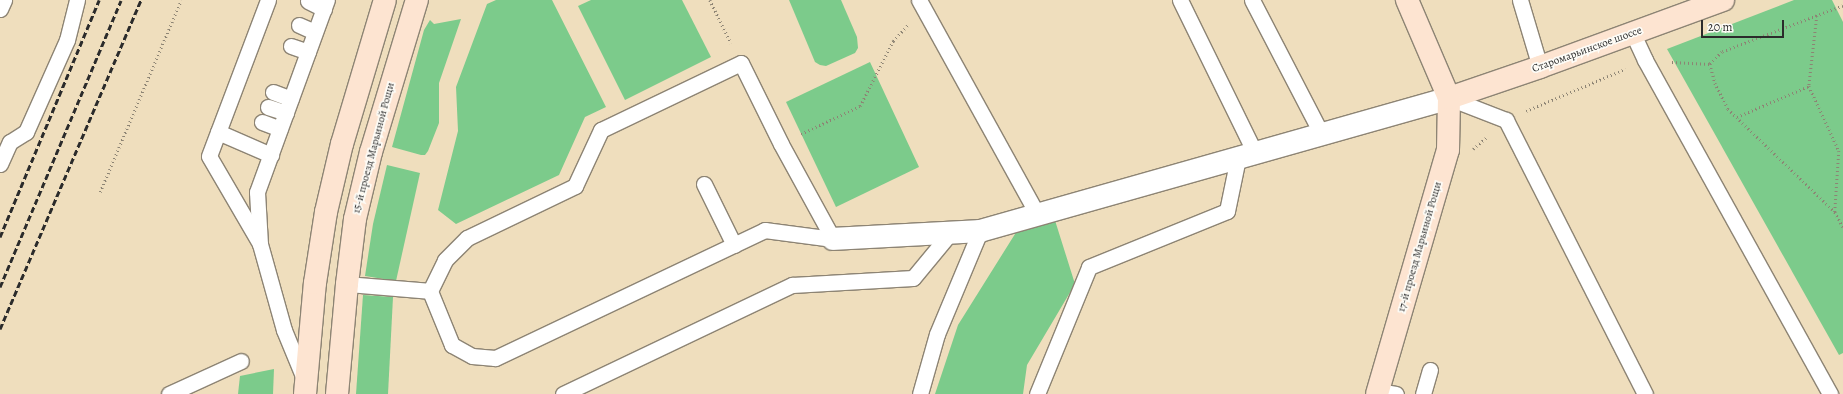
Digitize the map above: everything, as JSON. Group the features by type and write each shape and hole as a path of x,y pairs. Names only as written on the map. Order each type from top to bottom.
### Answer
{"main road":[{"path":"305,387 315,283 326,212 344,137 385,0"},
{"name":"15-й проезд Марьиной Рощи","path":"337,394 347,284 355,219 371,152 417,0"},
{"path":"1407,0 1449,98"},
{"name":"Старомарьинское шоссе","path":"1449,98 1633,34 1723,0"},
{"name":"17-й проезд Марьиной Рощи","path":"1384,393 1448,150 1449,98"}],"street":[{"path":"833,239 980,231 1449,98"}],"lane":[{"path":"0,9 4,0"},
{"path":"0,164 5,139 26,132 67,40 78,0"},
{"path":"1038,394 1089,267 1227,211 1246,155 1180,0"},
{"path":"1252,0 1321,134"},
{"path":"1520,0 1540,67"},
{"path":"305,387 290,347 260,244 257,192 325,4 308,1"},
{"path":"922,4 1037,214"},
{"path":"260,244 210,156 218,132 231,110 243,80 261,33 268,8"},
{"path":"299,25 315,32"},
{"path":"1633,34 1830,394"},
{"path":"292,46 308,52"},
{"path":"741,63 781,144 833,239 765,230 495,358 472,356 452,345 430,291 445,260 467,238 575,186 601,130 741,63"},
{"path":"273,92 291,99"},
{"path":"1449,98 1506,120 1645,394"},
{"path":"268,107 286,113"},
{"path":"262,122 280,129"},
{"path":"218,132 271,155"},
{"path":"704,184 734,245"},
{"path":"920,394 937,334 980,231"},
{"path":"563,394 792,285 913,278 951,232"},
{"path":"347,284 430,291"},
{"path":"169,394 241,361"},
{"path":"1423,394 1430,370"}],"path":[{"path":"100,192 181,0"},
{"path":"710,0 741,63"},
{"path":"781,144 860,106 893,41 922,4"},
{"path":"1506,120 1646,60 1710,64 1722,52 1843,6"},
{"path":"1817,15 1809,86 1839,151 1835,212"},
{"path":"1710,64 1714,83 1728,109 1835,212 1843,226"},
{"path":"1737,117 1809,86"}],"green space":[{"path":"496,0 552,0 606,107 585,117 559,175 456,224 438,210 458,131 456,87 487,4"},
{"path":"591,0 682,0 711,57 625,100 578,6"},
{"path":"789,0 841,0 857,37 858,48 855,53 826,66 815,62"},
{"path":"1794,0 1832,0 1843,22 1843,353 1839,355 1667,49"},
{"path":"461,19 439,83 439,123 428,151 425,155 421,155 392,147 424,30 430,20 434,24"},
{"path":"870,62 919,167 836,207 786,102"},
{"path":"387,165 420,173 396,281 365,276 373,224"},
{"path":"1053,214 1075,284 1027,365 1023,394 935,394 958,325 1020,226"},
{"path":"363,295 393,297 388,394 356,394"},
{"path":"274,369 273,394 238,394 240,376"}],"railway":[{"path":"0,237 99,0"},
{"path":"0,287 121,0"},
{"path":"0,329 141,0"}]}
